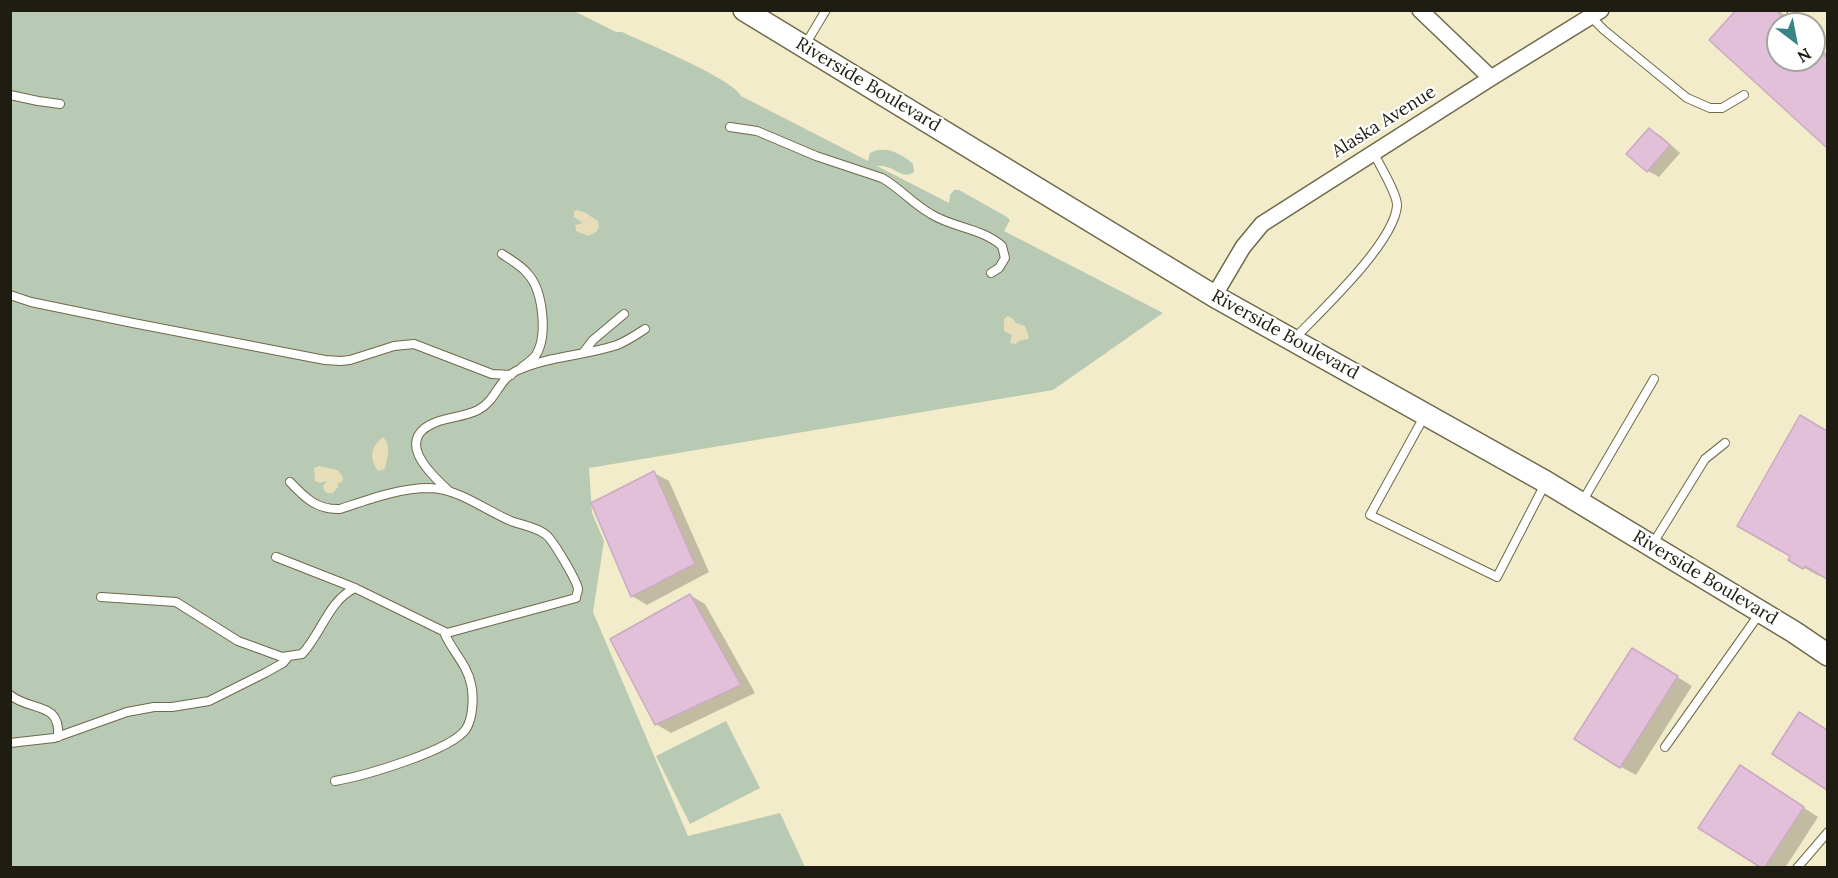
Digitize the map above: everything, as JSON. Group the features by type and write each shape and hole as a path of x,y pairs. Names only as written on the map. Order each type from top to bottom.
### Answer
{"main road":[{"name":"Riverside Boulevard","path":"744,10 1214,296 1546,482 1761,612 1827,655"}],"street":[{"path":"1420,10 1491,78"},
{"name":"Alaska Avenue","path":"1214,296 1243,248 1262,224 1373,152 1596,14"}],"lane":[{"path":"804,47 826,10"},
{"path":"1596,14 1604,30 1687,98 1710,108 1722,108 1744,95"},
{"path":"10,95 60,104"},
{"path":"730,128 757,130 816,156 882,178 930,214 943,221 990,237 1002,246 1005,258 999,268 990,273"},
{"path":"1293,340 1367,262 1390,231 1398,205 1373,152"},
{"path":"449,491 428,472 420,461 417,447 421,432 427,426 479,410 493,397 505,378 536,355 541,342 540,300 535,285 529,274 502,254"},
{"path":"10,295 31,302 122,321 325,360 350,360 394,346 414,344 492,374 513,373 560,357 615,345 645,329"},
{"path":"583,353 593,340 624,314"},
{"path":"1581,504 1654,379"},
{"path":"1425,414 1370,515 1497,577 1546,482"},
{"path":"1652,546 1705,459 1725,443"},
{"path":"276,556 355,588 447,633 576,598 578,589 558,549 545,534 509,520 455,493 431,488 409,490 381,495 334,509 318,506 290,482"},
{"path":"102,597 176,602 237,641 272,654 288,657 302,654 316,636 340,596 355,588"},
{"path":"1665,747 1761,612"},
{"path":"335,781 366,775 401,763 431,751 465,731 471,713 473,692 471,682 444,632"},
{"path":"10,743 58,737 127,712 209,700 265,673 283,663 288,657"},
{"path":"10,695 55,716 59,726 58,737"},
{"path":"1797,867 1827,832"}],"green space":[{"path":"11,11 574,11 706,71 735,89 741,96 868,161 870,153 876,151 887,150 898,154 913,164 914,172 905,174 888,167 877,166 949,203 950,195 954,190 959,190 1007,217 1010,220 1004,231 1163,313 1053,390 589,468 592,513 604,541 593,612 688,836 780,813 805,867 11,867"},
{"path":"726,721 760,788 690,824 656,756"}],"sand":[{"path":"576,210 598,221 599,227 596,232 588,236 576,231 575,225 583,223 574,217"},
{"path":"1008,316 1016,323 1025,326 1028,339 1016,344 1010,343 1012,335 1004,331 1004,319"},
{"path":"383,437 388,448 388,457 385,469 378,471 372,453 375,445"},
{"path":"319,466 338,470 343,477 342,482 338,483 333,493 327,493 324,490 323,486 327,481 319,483 315,481 314,468"}],"building":[{"path":"1736,10 1775,10 1777,12 1766,12 1766,72 1826,72 1827,58 1827,148 1709,40"},
{"path":"1649,128 1670,145 1647,172 1626,154"},
{"path":"1800,415 1827,431 1827,579 1805,566 1803,569 1788,560 1790,556 1737,526"},
{"path":"654,471 695,564 631,597 591,503"},
{"path":"690,594 741,685 655,725 610,639"},
{"path":"1632,648 1678,676 1620,768 1574,739"},
{"path":"1799,712 1827,730 1827,790 1772,754"},
{"path":"1740,765 1804,807 1765,867 1760,867 1698,828"}]}
